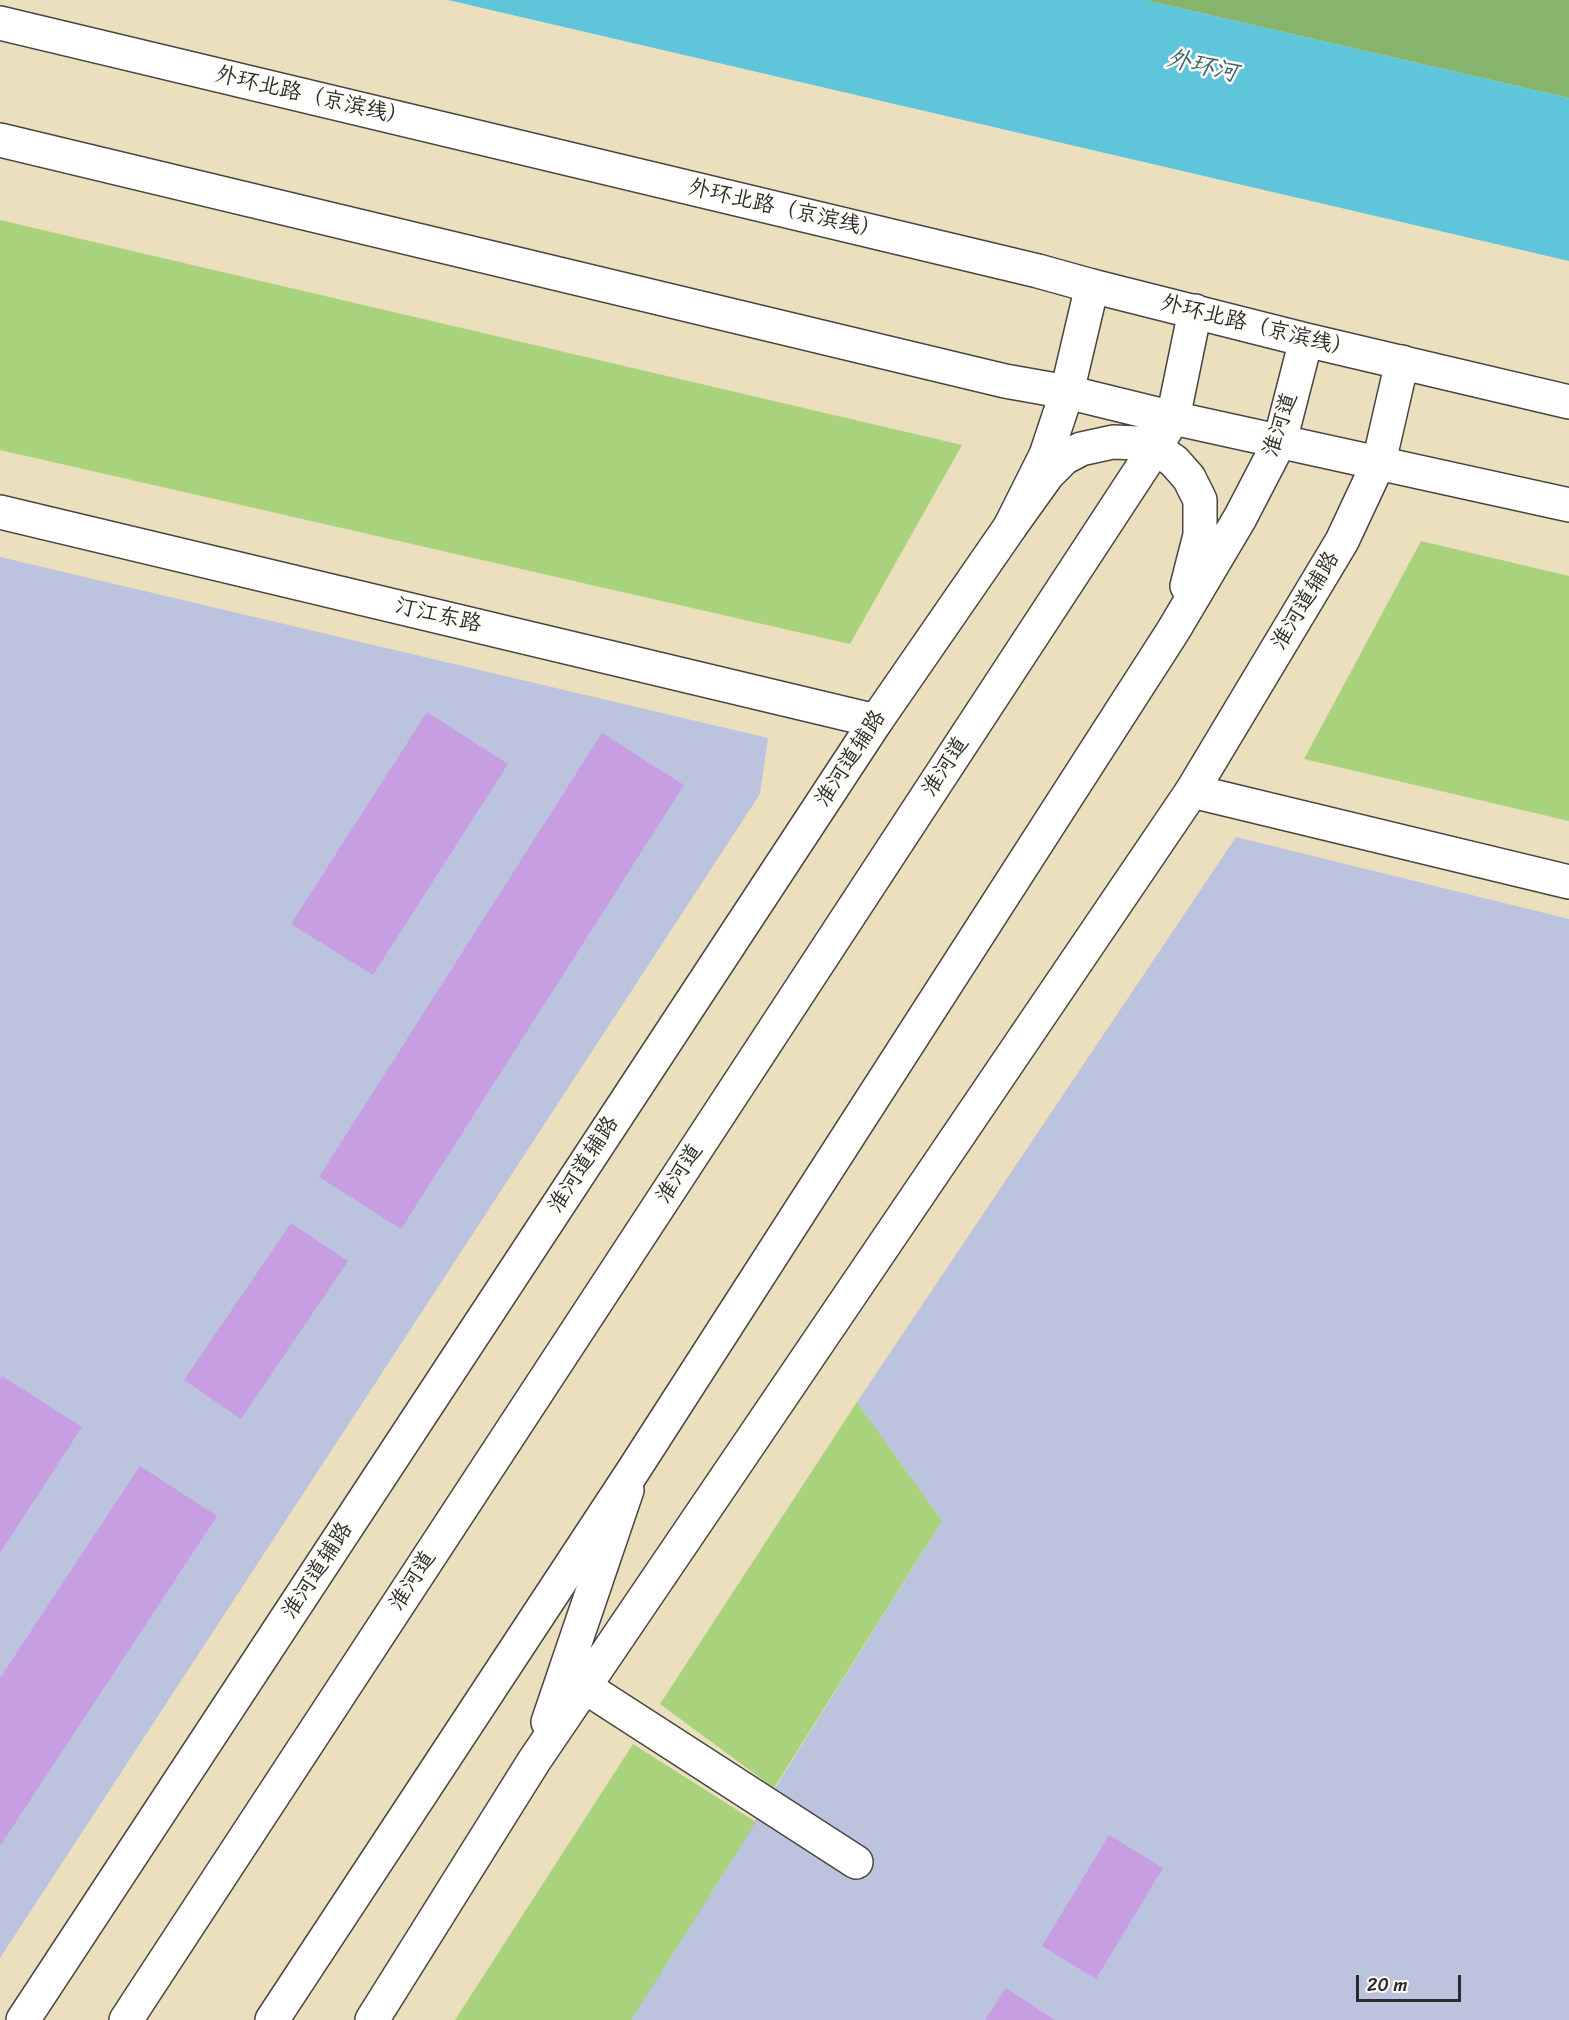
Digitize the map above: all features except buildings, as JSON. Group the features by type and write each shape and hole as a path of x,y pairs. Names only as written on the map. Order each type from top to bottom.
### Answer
{"main road":[{"name":"外环北路（京滨线）","path":"0,23 1027,268 1306,340 1569,402"},
{"path":"0,140 1005,381 1067,392 1173,418 1569,505"},
{"name":"淮河道辅路","path":"23,2020 876,721 1010,527 1046,455 1067,392 1092,286"},
{"name":"淮河道","path":"126,2020 1155,448 1173,418 1195,311"},
{"name":"淮河道","path":"272,2020 633,1471 1173,631 1240,518 1280,441 1306,340"},
{"name":"淮河道辅路","path":"372,2020 534,1761 1192,791 1342,541 1379,462 1402,362"},
{"path":"1010,527 1048,474 1064,458 1081,449 1113,442 1137,443 1155,448 1174,461 1189,478 1202,509 1194,565 1173,631"},
{"name":"汀江东路","path":"0,512 876,721"},
{"path":"1192,791 1569,882"},
{"path":"534,1761 633,1471"},
{"path":"585,1687 856,1862"}],"shaded area":[{"path":"0,557 768,738 760,794 0,1958"},
{"path":"1236,837 1569,919 1569,2020 630,2020 942,1521 857,1402"}],"green space":[{"path":"1145,0 1569,0 1569,98"},
{"path":"0,220 962,445 850,644 0,450"},
{"path":"1421,541 1569,576 1569,821 1304,759"},
{"path":"857,1402 942,1521 774,1788 660,1704"},
{"path":"633,1744 756,1822 631,2020 455,2020"}],"water":[{"name":"外环河","path":"448,0 1145,0 1569,98 1569,261"}]}
